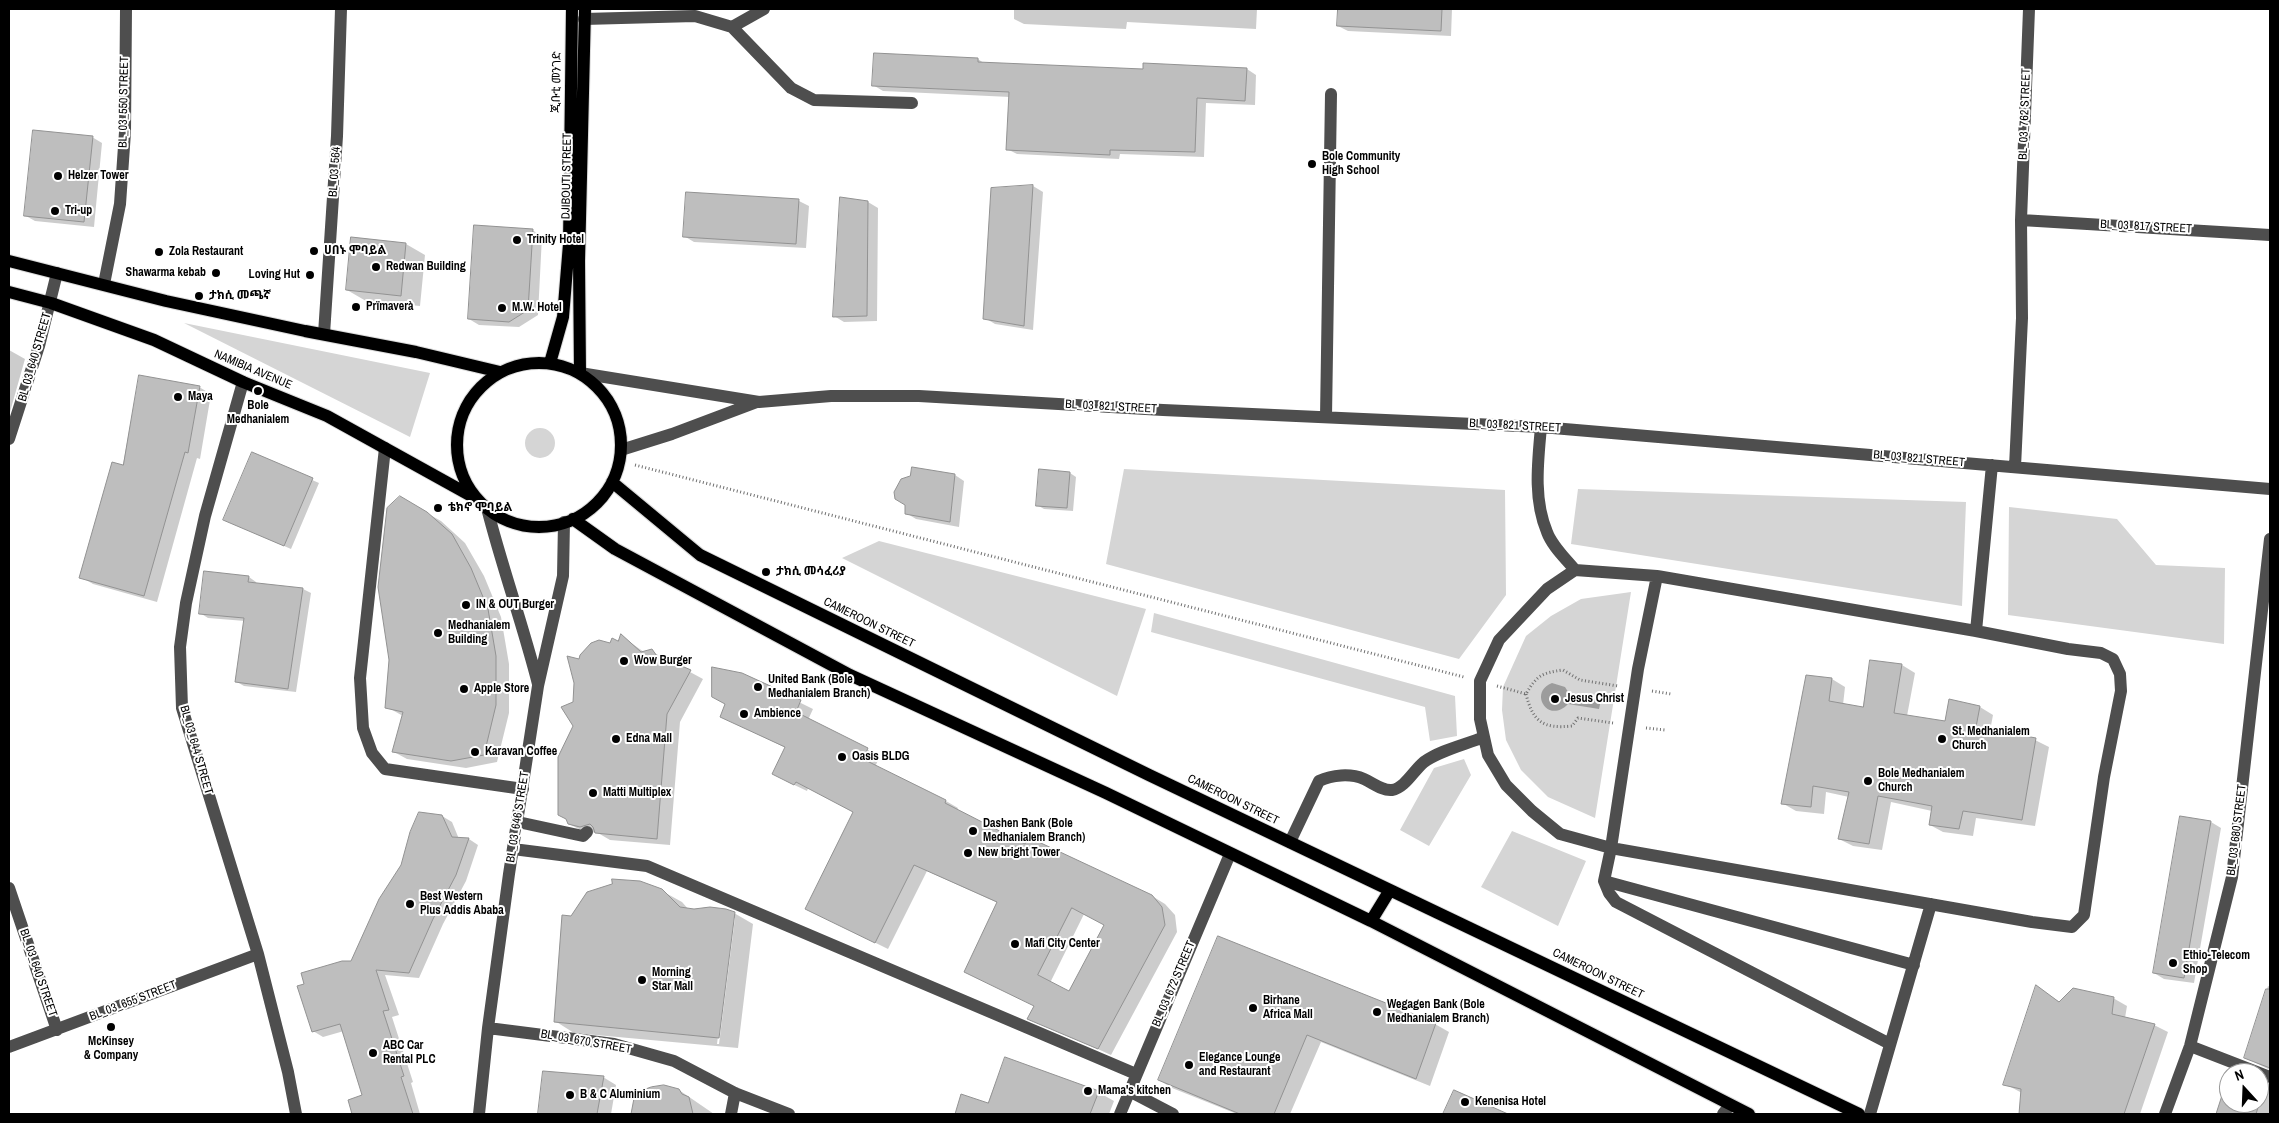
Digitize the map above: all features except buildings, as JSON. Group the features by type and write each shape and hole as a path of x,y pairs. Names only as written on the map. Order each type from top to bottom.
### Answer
{"main road":[{"name":"ጂቡቲ መንገድ","path":"550,363 563,317 570,244 572,9"},
{"name":"DJIBOUTI STREET","path":"580,373 579,261 585,14"},
{"path":"9,261 166,301 416,352 500,372"},
{"name":"NAMIBIA AVENUE","path":"9,292 51,303 154,340 243,382 327,416 476,498"},
{"path":"535,362 550,363 580,373 600,390 614,411 621,436 620,456 612,482 596,504 569,521 551,526 528,526 506,520 487,508 476,498 458,460 457,434 464,410 479,388 500,372 516,366 535,362"},
{"name":"CAMEROON STREET","path":"612,482 700,555 1290,842 1859,1114"},
{"path":"569,521 616,549 850,675 1106,793 1371,921 1726,1109 1749,1114"},
{"path":"1371,921 1390,890"}],"street":[{"name":"BL_03_550 STREET","path":"104,284 120,204 125,132 126,9"},
{"name":"BL_03_564","path":"324,334 337,136 341,9"},
{"path":"732,27 764,9"},
{"name":"BL_03_762 STREET","path":"2015,467 2022,318 2022,220 2029,9"},
{"path":"585,14 695,16 732,27 792,88 814,100 912,103"},
{"path":"1326,417 1332,94"},
{"name":"BL_03_817 STREET","path":"2022,220 2270,235"},
{"name":"BL_03_640 STREET","path":"9,440 21,406 51,303 57,273"},
{"path":"580,373 759,402"},
{"name":"BL_03_644 STREET","path":"243,382 205,516 186,603 180,647 182,708 258,954 288,1072 296,1114"},
{"name":"BL_03_821 STREET","path":"759,402 832,396 919,396 1541,427 2270,489"},
{"path":"620,456 672,434 759,402"},
{"path":"1541,427 1537,484 1545,526 1547,533 1575,570"},
{"path":"385,448 360,678 363,728 372,753 385,769 523,789"},
{"path":"1976,631 1992,465"},
{"path":"487,508 538,686"},
{"name":"BL_03_646 STREET","path":"479,1114 488,1028 513,849 538,686 563,576 569,521"},
{"name":"BL_03_680 STREET","path":"2165,1114 2190,1046 2232,877 2266,608 2270,539"},
{"path":"1575,570 1657,576 1976,631 2068,650 2101,653 2112,659 2120,674 2122,691 2104,777 2084,915 2072,927 2048,924 1611,848 1560,834 1532,811 1506,785 1488,754 1480,719 1480,681 1499,640 1547,589 1575,570"},
{"path":"1657,576 1636,688 1611,848 1604,881 1609,893 1616,902 1890,1044"},
{"path":"1290,842 1319,781 1339,775 1362,778 1379,787 1391,790 1398,788 1422,764 1435,755 1484,738"},
{"path":"518,822 583,836 587,832"},
{"path":"513,849 646,866 1136,1074"},
{"name":"BL_03_672 STREET","path":"1120,1114 1230,854"},
{"path":"1604,881 1914,966"},
{"name":"BL_03_640 STREET","path":"9,888 58,1030"},
{"path":"1870,1114 1931,904"},
{"name":"BL_03_655 STREET","path":"9,1048 258,954"},
{"name":"BL_03_670 STREET","path":"488,1028 614,1044 674,1061 735,1093 789,1114"},
{"path":"2190,1046 2270,1077"},
{"path":"1129,1091 1173,1114"},
{"path":"732,1114 735,1093"}],"path":[{"path":"620,456 1526,694"},
{"path":"1665,730 1578,718 1572,726 1548,726 1533,714 1526,694 1533,682 1544,672 1563,670 1580,680 1671,694"}],"shaded area":[{"path":"184,323 430,373 410,437"},
{"path":"540,428 551,432 555,443 551,454 540,458 529,454 525,443 529,432"},
{"path":"1124,469 1505,490 1506,595 1459,659 1106,564"},
{"path":"1578,489 1966,502 1962,606 1571,544"},
{"path":"2009,507 2117,519 2156,565 2225,568 2224,644 2008,615"},
{"path":"879,541 1146,609 1117,696 842,558"},
{"path":"1631,592 1595,818 1548,797 1521,770 1506,740 1502,710 1503,687 1526,636 1551,616 1581,599"},
{"path":"1154,613 1455,696 1457,736 1430,741 1425,707 1151,632"},
{"path":"1552,683 1565,687 1570,695 1601,700 1599,709 1568,704 1554,711 1548,709 1541,699 1545,687"},
{"path":"1464,759 1471,775 1429,846 1400,830 1434,768"},
{"path":"1512,831 1586,861 1558,926 1481,887"}],"place":[{"name":"Bole Community High School","path":"1312,164"},
{"name":"Helzer Tower","path":"58,176"},
{"name":"Tri-up","path":"55,211"},
{"name":"Trinity Hotel","path":"517,240"},
{"name":"ሀበኑ ሞባይል","path":"314,251"},
{"name":"Zola Restaurant","path":"159,252"},
{"name":"Redwan Building","path":"376,267"},
{"name":"Shawarma kebab","path":"216,273"},
{"name":"Loving Hut","path":"310,275"},
{"name":"ታክሲ መጫኛ","path":"199,296"},
{"name":"Prïmaverà","path":"356,307"},
{"name":"M.W. Hotel","path":"502,308"},
{"name":"Bole Medhanialem","path":"258,391"},
{"name":"Maya","path":"178,397"},
{"name":"ቴክኖ ሞባይል","path":"438,508"},
{"name":"ታክሲ መሳፈሪያ","path":"766,572"},
{"name":"IN & OUT Burger","path":"466,605"},
{"name":"Medhanialem Building","path":"438,633"},
{"name":"Wow Burger","path":"624,661"},
{"name":"United Bank (Bole Medhanialem Branch)","path":"758,687"},
{"name":"Apple Store","path":"464,689"},
{"name":"Jesus Christ","path":"1555,699"},
{"name":"Ambience","path":"744,714"},
{"name":"Edna Mall","path":"616,739"},
{"name":"St. Medhanialem Church","path":"1942,739"},
{"name":"Karavan Coffee","path":"475,752"},
{"name":"Oasis BLDG","path":"842,757"},
{"name":"Bole Medhanialem Church","path":"1868,781"},
{"name":"Matti Multiplex","path":"593,793"},
{"name":"Dashen Bank (Bole Medhanialem Branch)","path":"973,831"},
{"name":"New bright Tower","path":"968,853"},
{"name":"Best Western Plus Addis Ababa","path":"410,904"},
{"name":"Mafi City Center","path":"1015,944"},
{"name":"Ethio-Telecom Shop","path":"2173,963"},
{"name":"Morning Star Mall","path":"642,980"},
{"name":"Birhane Africa Mall","path":"1253,1008"},
{"name":"Wegagen Bank (Bole Medhanialem Branch)","path":"1377,1012"},
{"name":"McKinsey & Company","path":"111,1027"},
{"name":"ABC Car Rental PLC","path":"373,1053"},
{"name":"Elegance Lounge and Restaurant","path":"1189,1065"},
{"name":"Mama's kitchen","path":"1088,1091"},
{"name":"B & C Aluminium","path":"570,1095"},
{"name":"Kenenisa Hotel","path":"1465,1102"}]}
